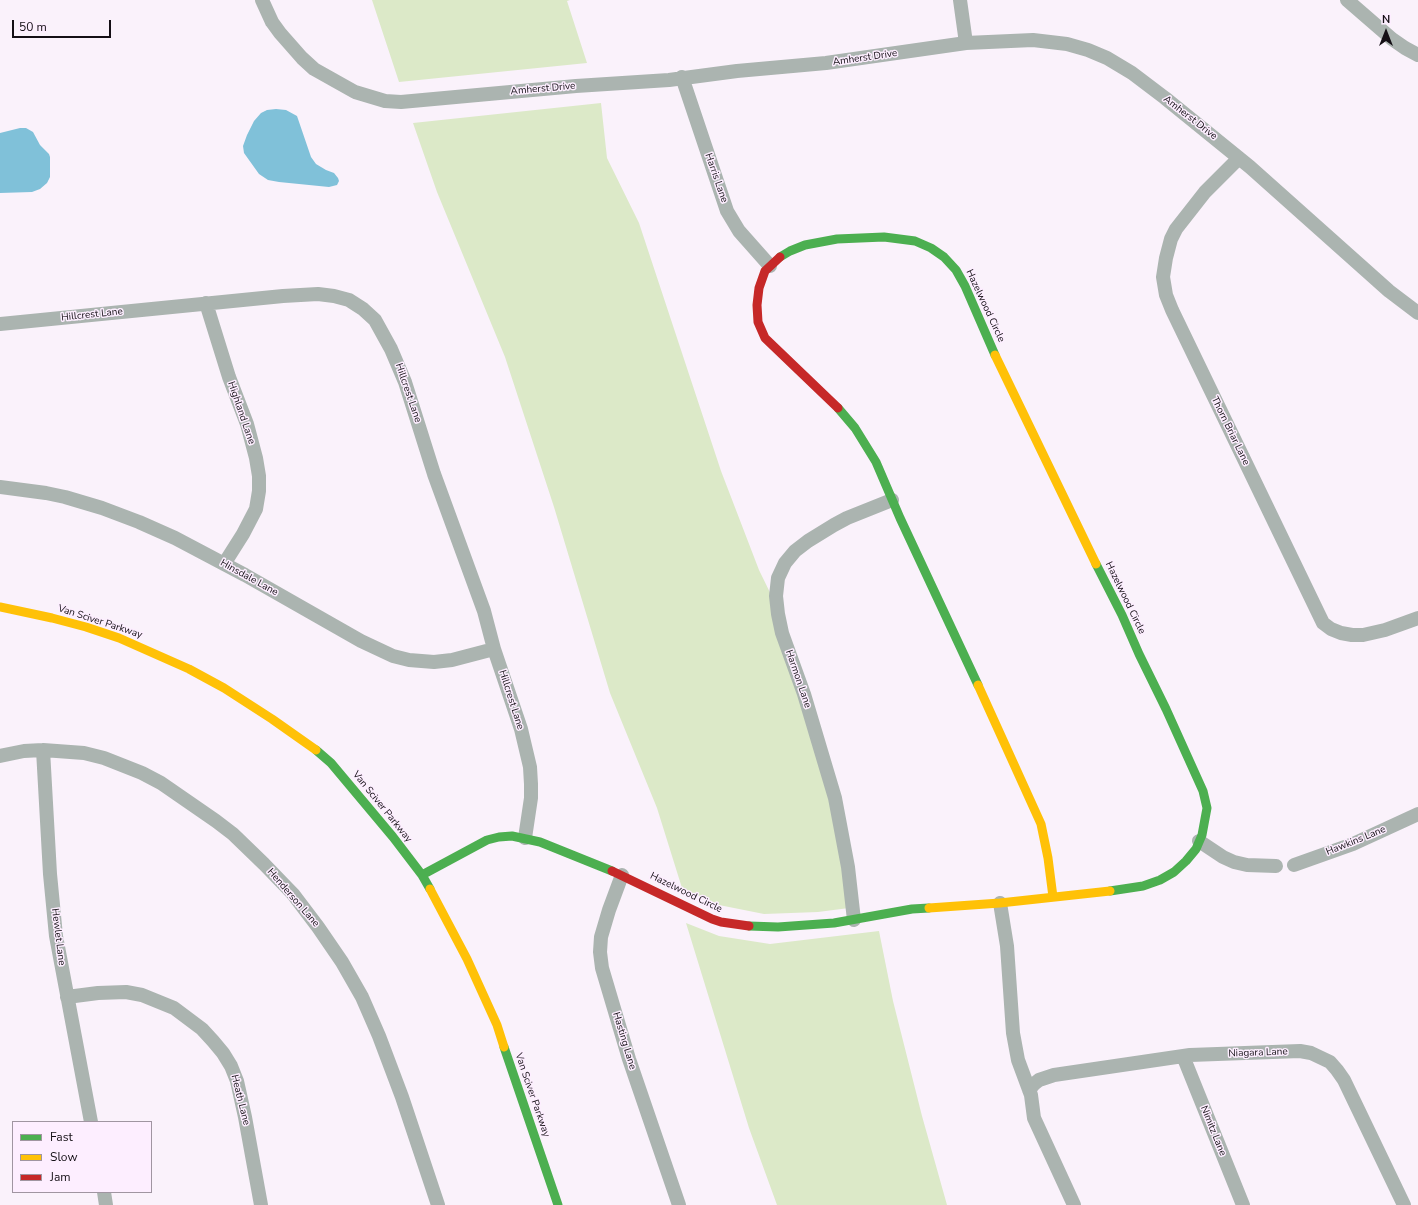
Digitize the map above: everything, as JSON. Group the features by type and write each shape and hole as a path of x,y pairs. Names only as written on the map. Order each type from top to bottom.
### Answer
{"street":[{"name":"Amherst Drive","path":"262,0 272,22 280,33 314,69 356,92 385,101 401,102 576,86 669,80 682,77 826,63 966,43 1033,40 1067,44 1107,58 1140,79 1239,158 1389,291 1418,313"},
{"path":"960,0 966,43"},
{"path":"1347,0 1392,39 1418,55"},
{"name":"Harris Lane","path":"682,77 727,211 740,231 770,266"},
{"name":"Thorn Briar Lane","path":"1239,158 1205,192 1176,229 1171,239 1165,263 1164,277 1166,295 1323,623 1341,633 1363,635 1385,630 1418,618"},
{"name":"Hazelwood Circle","path":"422,875 487,840 512,836 540,842 622,875 712,919 732,924 760,928 778,928 854,920 912,909 1000,903 1054,897 1126,889 1143,886 1160,880 1174,872 1196,849 1200,841 1207,808 1203,791 1122,615 1056,484 1040,446 988,339 974,303 956,270 944,258 915,240 884,237 837,239 805,245 790,251 777,259 764,271 759,288 757,305 758,322 765,338 842,412 855,428 876,462 1038,818 1048,858 1054,897"},
{"name":"Hillcrest Lane","path":"0,324 283,296 318,294 349,300 363,309 375,320 389,344 405,382 434,474 484,611 494,650 521,729 530,768 531,784 531,798 525,838"},
{"name":"Highland Lane","path":"206,304 229,377 247,424 259,476 259,491 256,509 243,534 224,564"},
{"name":"Hinsdale Lane","path":"0,487 46,493 84,502 175,538 361,641 393,656 416,661 434,662 452,660 494,650"},
{"name":"Harmon Lane","path":"854,920 848,867 835,798 804,694 782,633 776,596 778,578 784,562 795,551 808,541 847,518 892,500"},
{"name":"Van Sciver Parkway","path":"0,607 86,627 119,638 189,669 224,688 309,744 331,763 393,837 422,875 467,959 497,1025 558,1205"},
{"name":"Henderson Lane","path":"0,756 24,751 43,750 84,753 104,758 142,773 161,783 233,834 292,894 331,944 365,1004 410,1117 438,1205"},
{"name":"Hewlet Lane","path":"43,750 50,874 56,936 83,1072 91,1121"},
{"name":"Hawkins Lane","path":"1294,865 1416,819"},
{"path":"1200,841 1223,857 1234,862 1247,865 1276,866"},
{"name":"Hasting Lane","path":"622,875 609,910 602,937 600,952 602,968 629,1059 679,1205"},
{"path":"1000,903 1007,946 1013,1033 1018,1060 1030,1090 1034,1118 1074,1205"},
{"name":"Heath Lane","path":"67,997 98,993 126,992 142,995 174,1008 202,1029 223,1052 231,1066 245,1117 261,1205"},
{"name":"Niagara Lane","path":"1030,1090 1039,1080 1054,1074 1183,1056 1300,1051 1311,1053 1330,1062 1337,1070 1349,1090 1404,1205"},
{"name":"Nimitz Lane","path":"1183,1056 1243,1205"},
{"path":"104,1193 106,1205"}],"green space":[{"path":"372,0 570,0 567,1 587,63 399,82"},
{"path":"601,103 607,158 639,223 721,471 759,570 780,613 830,780 849,908 818,912 764,914 719,905 682,888 657,808 610,693 554,507 505,357 437,192 413,123"},
{"path":"686,923 719,936 770,944 879,931 893,1001 922,1116 947,1205 777,1205 749,1128"}],"water":[{"path":"267,110 286,110 297,116 311,157 316,164 334,173 339,181 337,185 329,187 279,182 268,180 259,174 244,153 243,146 254,121 261,113"},
{"path":"26,128 33,132 40,145 49,154 50,177 47,183 40,189 32,192 0,193 0,133"}],"traffic: fast":[{"path":"780,257 805,245 837,239 884,237 915,241 931,248 944,257 956,270 965,286 995,355"},
{"path":"838,408 855,428 876,462 900,518 978,685"},
{"path":"1096,564 1122,615 1166,709 1203,791 1207,808 1202,835 1196,849 1174,872 1160,880 1143,886 1110,891"},
{"path":"316,750 331,763 393,837 422,875 430,889"},
{"path":"422,875 487,840 512,836 540,842 612,871"},
{"path":"749,926 778,927 834,923 912,909 929,908"},
{"path":"504,1047 558,1205"}],"traffic: slow":[{"path":"995,355 1096,564"},
{"path":"0,607 86,627 119,638 189,669 224,688 316,750"},
{"path":"978,685 1041,824 1048,858 1053,897"},
{"path":"430,889 467,959 497,1025 504,1047"},
{"path":"929,908 1000,903 1110,891"}],"traffic: jam":[{"path":"780,257 765,271 759,288 757,305 758,322 765,338 838,408"},
{"path":"612,871 712,919 721,922 749,926"}]}
